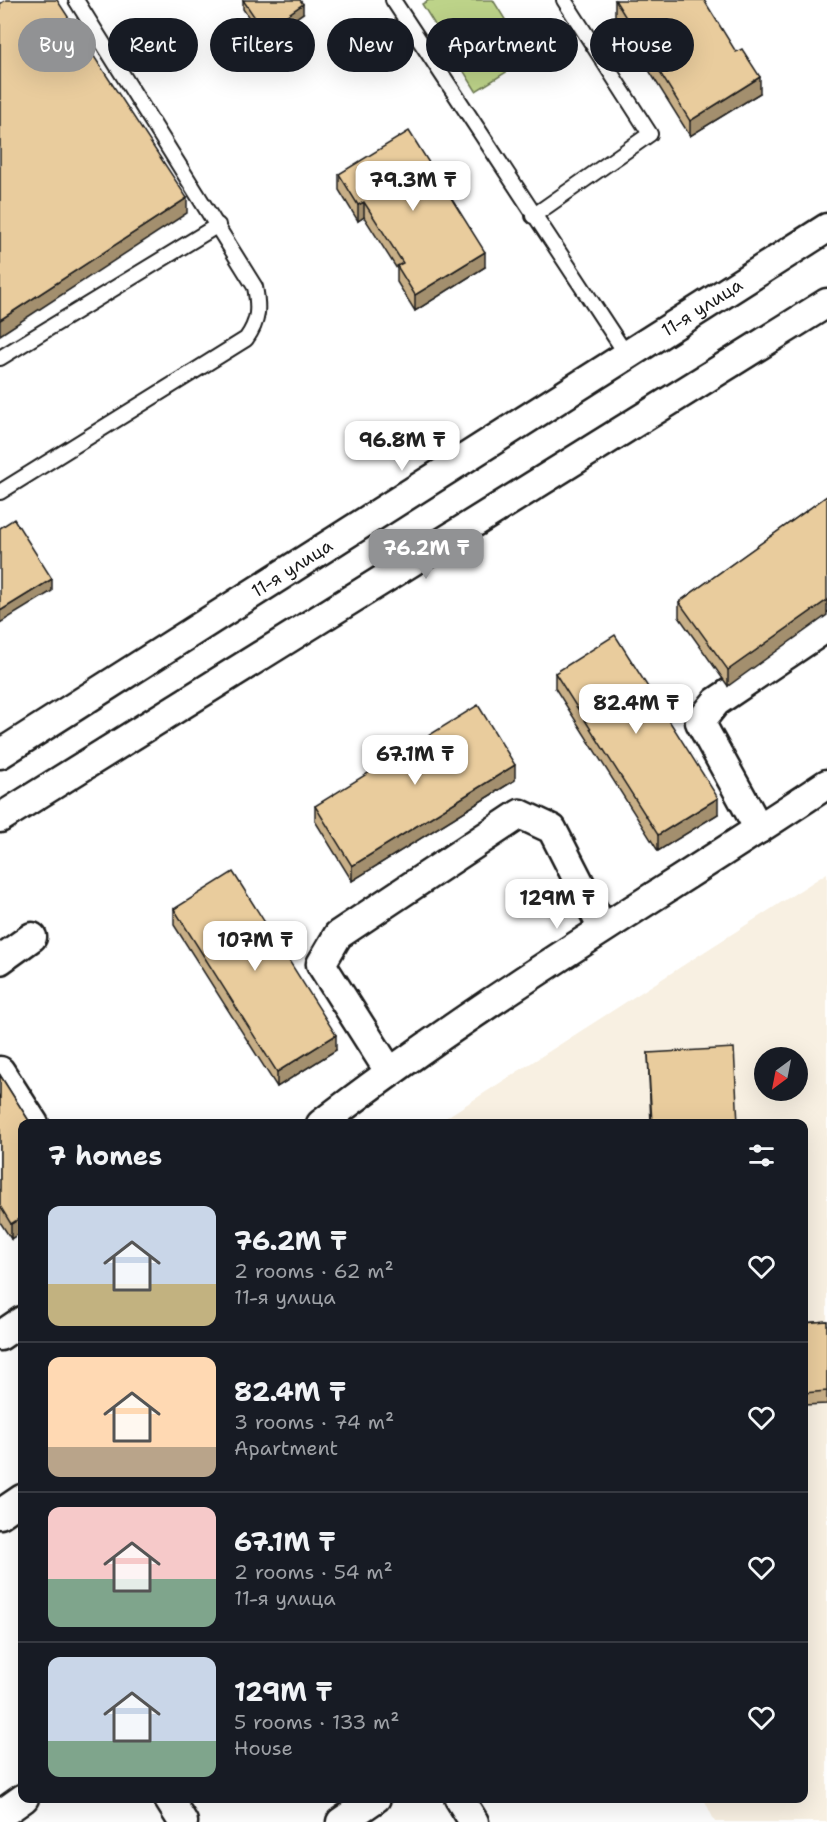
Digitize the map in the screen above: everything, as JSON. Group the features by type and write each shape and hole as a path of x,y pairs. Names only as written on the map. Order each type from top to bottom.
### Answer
{"street":[{"name":"11-я улица","path":"0,754 628,357 827,228"},
{"path":"0,818 827,303"},
{"path":"759,829 700,722 716,702 827,627"},
{"path":"327,1119 389,1071 602,927 827,784"},
{"path":"389,1071 321,964 338,935 520,814 552,829 602,927"},
{"path":"0,960 32,936"},
{"path":"0,1071 31,1119"},
{"path":"0,1336 18,1323"},
{"path":"0,1514 18,1502"},
{"path":"0,1815 18,1802"},
{"path":"171,1803 183,1822"},
{"path":"341,1822 369,1803"},
{"path":"462,1803 474,1822"}],"lane":[{"path":"0,492 246,339 257,324 258,304 255,287 76,0"},
{"path":"393,0 533,216 628,357"},
{"path":"533,216 650,134 564,0"},
{"path":"0,358 218,225"}],"shaded area":[{"path":"827,873 827,1822 715,1822 706,1803 808,1803 808,1119 444,1119"}],"green space":[{"path":"429,0 493,0 504,18 431,18 422,4"},
{"path":"464,72 507,72 476,91"}],"building":[{"path":"6,0 57,0 69,18 18,18 18,72 96,72 96,59 187,198 0,320 0,4"},
{"path":"243,0 300,0 303,4 283,18 255,18"},
{"path":"615,0 704,0 736,52 742,49 760,77 690,121 660,72 694,72 694,18 626,18"},
{"path":"409,131 485,252 415,295 397,266 403,263 364,202 358,205 339,174"},
{"path":"827,496 827,600 728,670 679,602"},
{"path":"14,519 52,579 0,611 0,528"},
{"path":"615,635 718,798 658,835 555,673"},
{"path":"478,705 515,765 352,866 315,806"},
{"path":"233,872 336,1035 277,1072 174,909"},
{"path":"734,1048 738,1119 652,1119 648,1053"},
{"path":"0,1075 28,1119 18,1119 18,1220 11,1224 0,1206"},
{"path":"827,1321 827,1391 808,1393 808,1323"}]}
